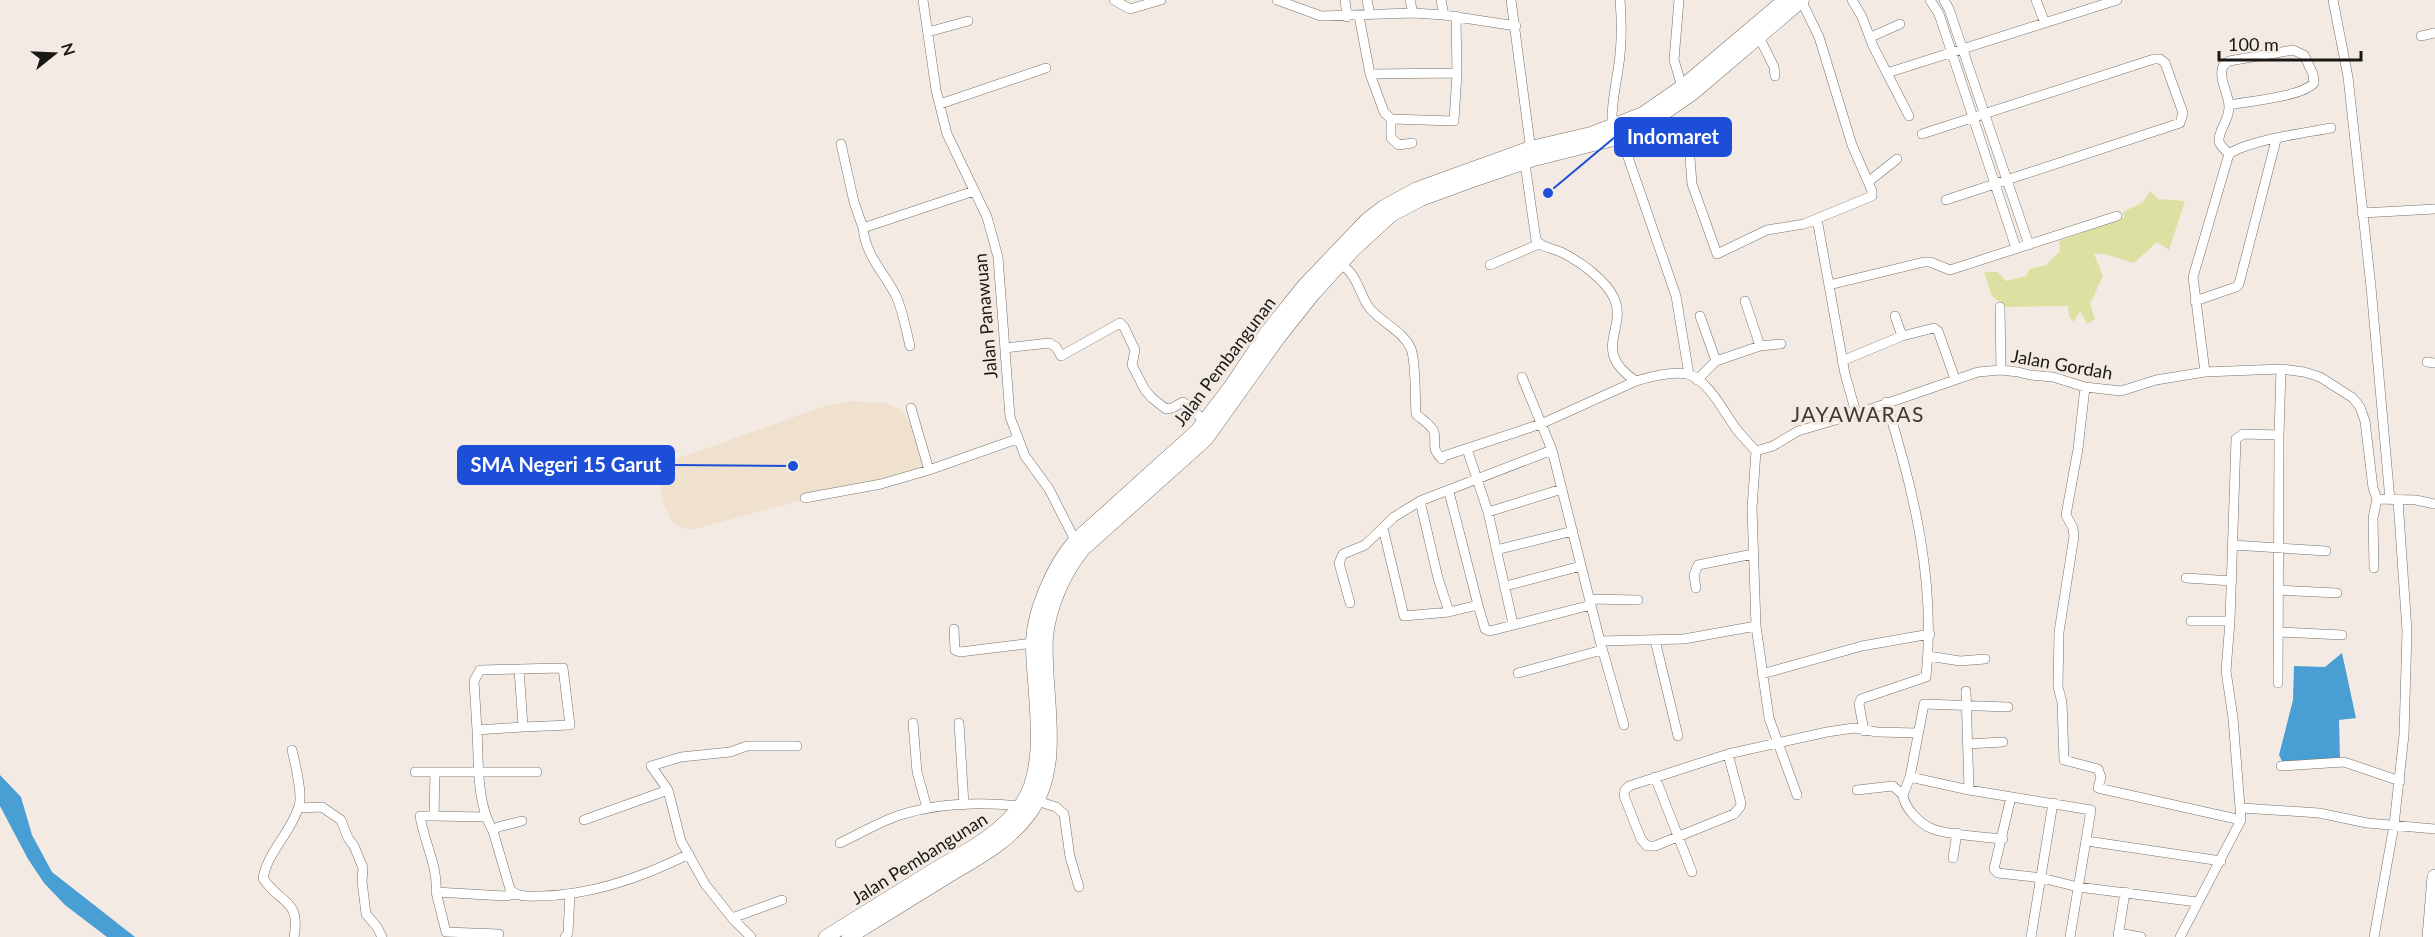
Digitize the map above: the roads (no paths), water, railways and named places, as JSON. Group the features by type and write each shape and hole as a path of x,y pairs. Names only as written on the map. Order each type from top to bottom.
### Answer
{"main road":[{"name":"Jalan Pembangunan","path":"1617,131 1682,87 1785,0"},
{"name":"Jalan Pembangunan","path":"849,937 860,923 998,831 1020,806 1033,783 1036,747 1038,706 1033,643 1039,609 1063,555 1079,545 1206,439 1304,286 1352,243 1384,207 1418,189 1528,155 1648,124 1694,92 1802,0"},
{"name":"Jalan Pembangunan","path":"826,937 860,923 1006,841 1030,813 1046,778 1050,706 1046,636 1050,613 1079,545 1205,421 1264,348 1340,264 1352,243"},
{"path":"2430,937 2435,878"}],"street":[{"name":"Jalan Panawuan","path":"923,0 947,134 987,217 998,257 1010,417 1025,456 1049,489 1079,545"},
{"path":"1114,0 1130,9 1161,0"},
{"path":"1276,0 1321,16 1347,17 1413,13 1456,16 1515,26"},
{"path":"1345,0 1347,17"},
{"path":"1367,0 1364,15 1370,74 1384,112 1391,119 1454,121 1457,73 1456,16"},
{"path":"1410,0 1413,13"},
{"path":"1441,0 1444,15"},
{"path":"1511,0 1528,155 1533,233 1539,244 1560,252 1590,272 1607,288 1616,306 1614,359 1624,373 1636,381"},
{"path":"1620,0 1622,30 1611,106 1617,131 1676,296 1693,377 1716,399 1737,430 1756,451 1752,508 1755,626 1769,718 1797,795"},
{"path":"1679,0 1674,60 1682,87"},
{"path":"1690,158 1692,184 1717,254 1767,230 1804,224 1872,196 1872,191 1852,145 1819,37 1802,0"},
{"path":"1852,0 1909,116"},
{"path":"1930,0 1937,9 2016,248"},
{"path":"1944,0 2029,245"},
{"path":"2036,0 2045,23"},
{"path":"1887,73 2117,0"},
{"path":"2333,0 2348,77 2407,631 2407,674 2400,781 2374,937"},
{"path":"927,32 968,21"},
{"path":"1871,37 1900,24"},
{"path":"2421,36 2435,33"},
{"path":"1759,37 1774,67 1775,76"},
{"path":"2229,105 2290,94 2310,87 2314,82 2313,74 2304,56 2293,50 2229,61 2222,69 2229,105 2228,118 2218,138 2219,144 2229,154"},
{"path":"1922,134 2154,59 2160,59 2165,63 2183,113 2180,123 1946,200"},
{"path":"940,104 1046,68"},
{"path":"1370,74 1457,73"},
{"path":"1391,119 1390,138 1393,142 1404,145 1412,143"},
{"path":"2205,372 2194,300 2193,277 2229,154 2238,148 2331,128"},
{"path":"2194,300 2236,287 2239,284 2276,140"},
{"path":"841,144 854,202 863,228 864,240 880,274 896,296 909,346"},
{"path":"1868,182 1897,159"},
{"path":"863,228 974,191"},
{"path":"2362,213 2435,208"},
{"path":"1829,285 1924,262 1950,270 2117,216"},
{"path":"1817,219 1842,361 1856,413"},
{"path":"1490,265 1539,244"},
{"path":"1340,264 1347,267 1369,307 1411,348 1416,414 1434,432 1436,453 1442,459 1444,456 1541,424 1636,381 1660,375 1693,377 1716,361 1760,346 1781,344"},
{"path":"1745,301 1760,346"},
{"path":"2000,307 2001,370"},
{"path":"1700,316 1716,361"},
{"path":"1895,316 1902,336"},
{"path":"1005,348 1049,343 1056,347 1061,356 1120,323 1135,350 1132,365 1152,398 1166,409 1183,402 1205,421"},
{"path":"1842,361 1902,336 1934,328 1938,331 1956,379"},
{"path":"2278,683 2277,548 2282,369"},
{"name":"Jalan Gordah","path":"1756,451 1773,446 1798,431 1978,372 2001,370 2053,377 2085,387 2121,391 2156,380 2205,372 2282,369 2304,372 2320,376 2346,392 2360,406 2365,421 2373,488 2377,499 2373,518 2374,568"},
{"path":"1522,377 1552,450 1601,646 1624,726"},
{"path":"2085,387 2078,449 2066,515 2073,528 2074,536 2059,632 2058,687 2062,702 2064,760 2098,769 2101,777 2098,788 2241,820"},
{"path":"1864,731 1859,704 1861,699 1926,677 1930,634 1921,540 1902,453 1886,402"},
{"path":"911,408 929,470"},
{"path":"2180,937 2241,820 2242,808 2233,718 2226,671 2232,581 2236,439 2243,434 2279,435"},
{"path":"805,498 880,484 929,470 1017,439"},
{"path":"1467,449 1488,512 1513,624"},
{"path":"1350,603 1339,563 1343,554 1365,545 1394,517 1420,501 1449,492 1552,450"},
{"path":"1488,512 1562,489"},
{"path":"1449,492 1482,624 1488,631 1590,602 1638,600"},
{"path":"2377,499 2416,500 2435,504"},
{"path":"1420,501 1438,578 1449,612"},
{"path":"1383,528 1402,615 1407,617 1449,612 1478,605"},
{"path":"1496,549 1573,531"},
{"path":"2233,545 2326,551"},
{"path":"1696,588 1694,575 1698,566 1753,555"},
{"path":"1506,586 1581,566"},
{"path":"2186,578 2232,581"},
{"path":"2278,590 2337,593"},
{"path":"2191,621 2230,621"},
{"path":"1518,673 1601,646 1684,639 1755,626"},
{"path":"954,629 955,650 960,652 1033,643"},
{"path":"2278,632 2342,635"},
{"path":"1762,674 1862,646 1930,634"},
{"path":"1655,640 1678,736"},
{"path":"1928,656 1960,661 1986,659"},
{"path":"477,730 570,725 563,668 480,669 474,681 477,730 480,773 485,817 493,831 510,889 517,894"},
{"path":"519,669 523,728"},
{"path":"1966,691 1969,790"},
{"path":"1903,795 1910,777 1924,704 2008,707"},
{"path":"913,723 917,772 927,808"},
{"path":"959,723 964,805"},
{"path":"1728,754 1740,807 1734,814 1655,846 1647,846 1641,839 1624,796 1624,790 1629,786 1728,754 1827,732 1854,728 1864,731 1918,733"},
{"path":"1968,744 2003,742"},
{"path":"752,937 732,918 705,884 681,841 668,790 651,769 652,764 681,757 730,752 747,746 797,746"},
{"path":"292,750 300,805 266,864 263,878 296,914 297,925 294,937"},
{"path":"2281,766 2344,762 2400,781"},
{"path":"416,772 537,772"},
{"path":"434,816 435,772"},
{"path":"1655,777 1692,873"},
{"path":"1910,777 1969,790 2091,810 2070,937"},
{"path":"1857,790 1893,786 1903,795 1906,805 1929,828 2003,839"},
{"path":"584,820 668,790"},
{"path":"2012,797 1994,869 1998,873 2042,878 2078,887 2197,902"},
{"path":"1036,801 1056,807 1064,814 1070,857 1079,887"},
{"path":"2031,937 2053,803"},
{"path":"840,843 898,816 927,808 964,805 1020,806"},
{"path":"299,808 322,807 343,822 346,835 354,846 363,867 362,882 366,914 382,937"},
{"path":"2242,808 2319,813 2367,824 2435,829"},
{"path":"485,817 420,816 423,836 437,876 436,892 446,932 499,934"},
{"path":"493,831 498,827 522,821"},
{"path":"1953,858 1957,833"},
{"path":"2087,841 2221,861"},
{"path":"436,892 505,896 570,894 594,890 661,867 689,854"},
{"path":"2125,892 2118,935 2141,937"},
{"path":"565,937 568,933 570,894"},
{"path":"732,918 782,900"}],"water":[{"path":"2342,653 2356,718 2339,720 2340,759 2287,763 2282,761 2279,755 2293,700 2294,666 2325,667"},
{"path":"0,775 21,797 32,835 52,872 135,937 107,937 65,905 44,883 28,859 0,806"}],"place":[{"name":"Indomaret","path":"1548,193"},
{"name":"SMA Negeri 15 Garut","path":"793,466"}],"district":[{"name":"JAYAWARAS","path":"1858,413"}]}
